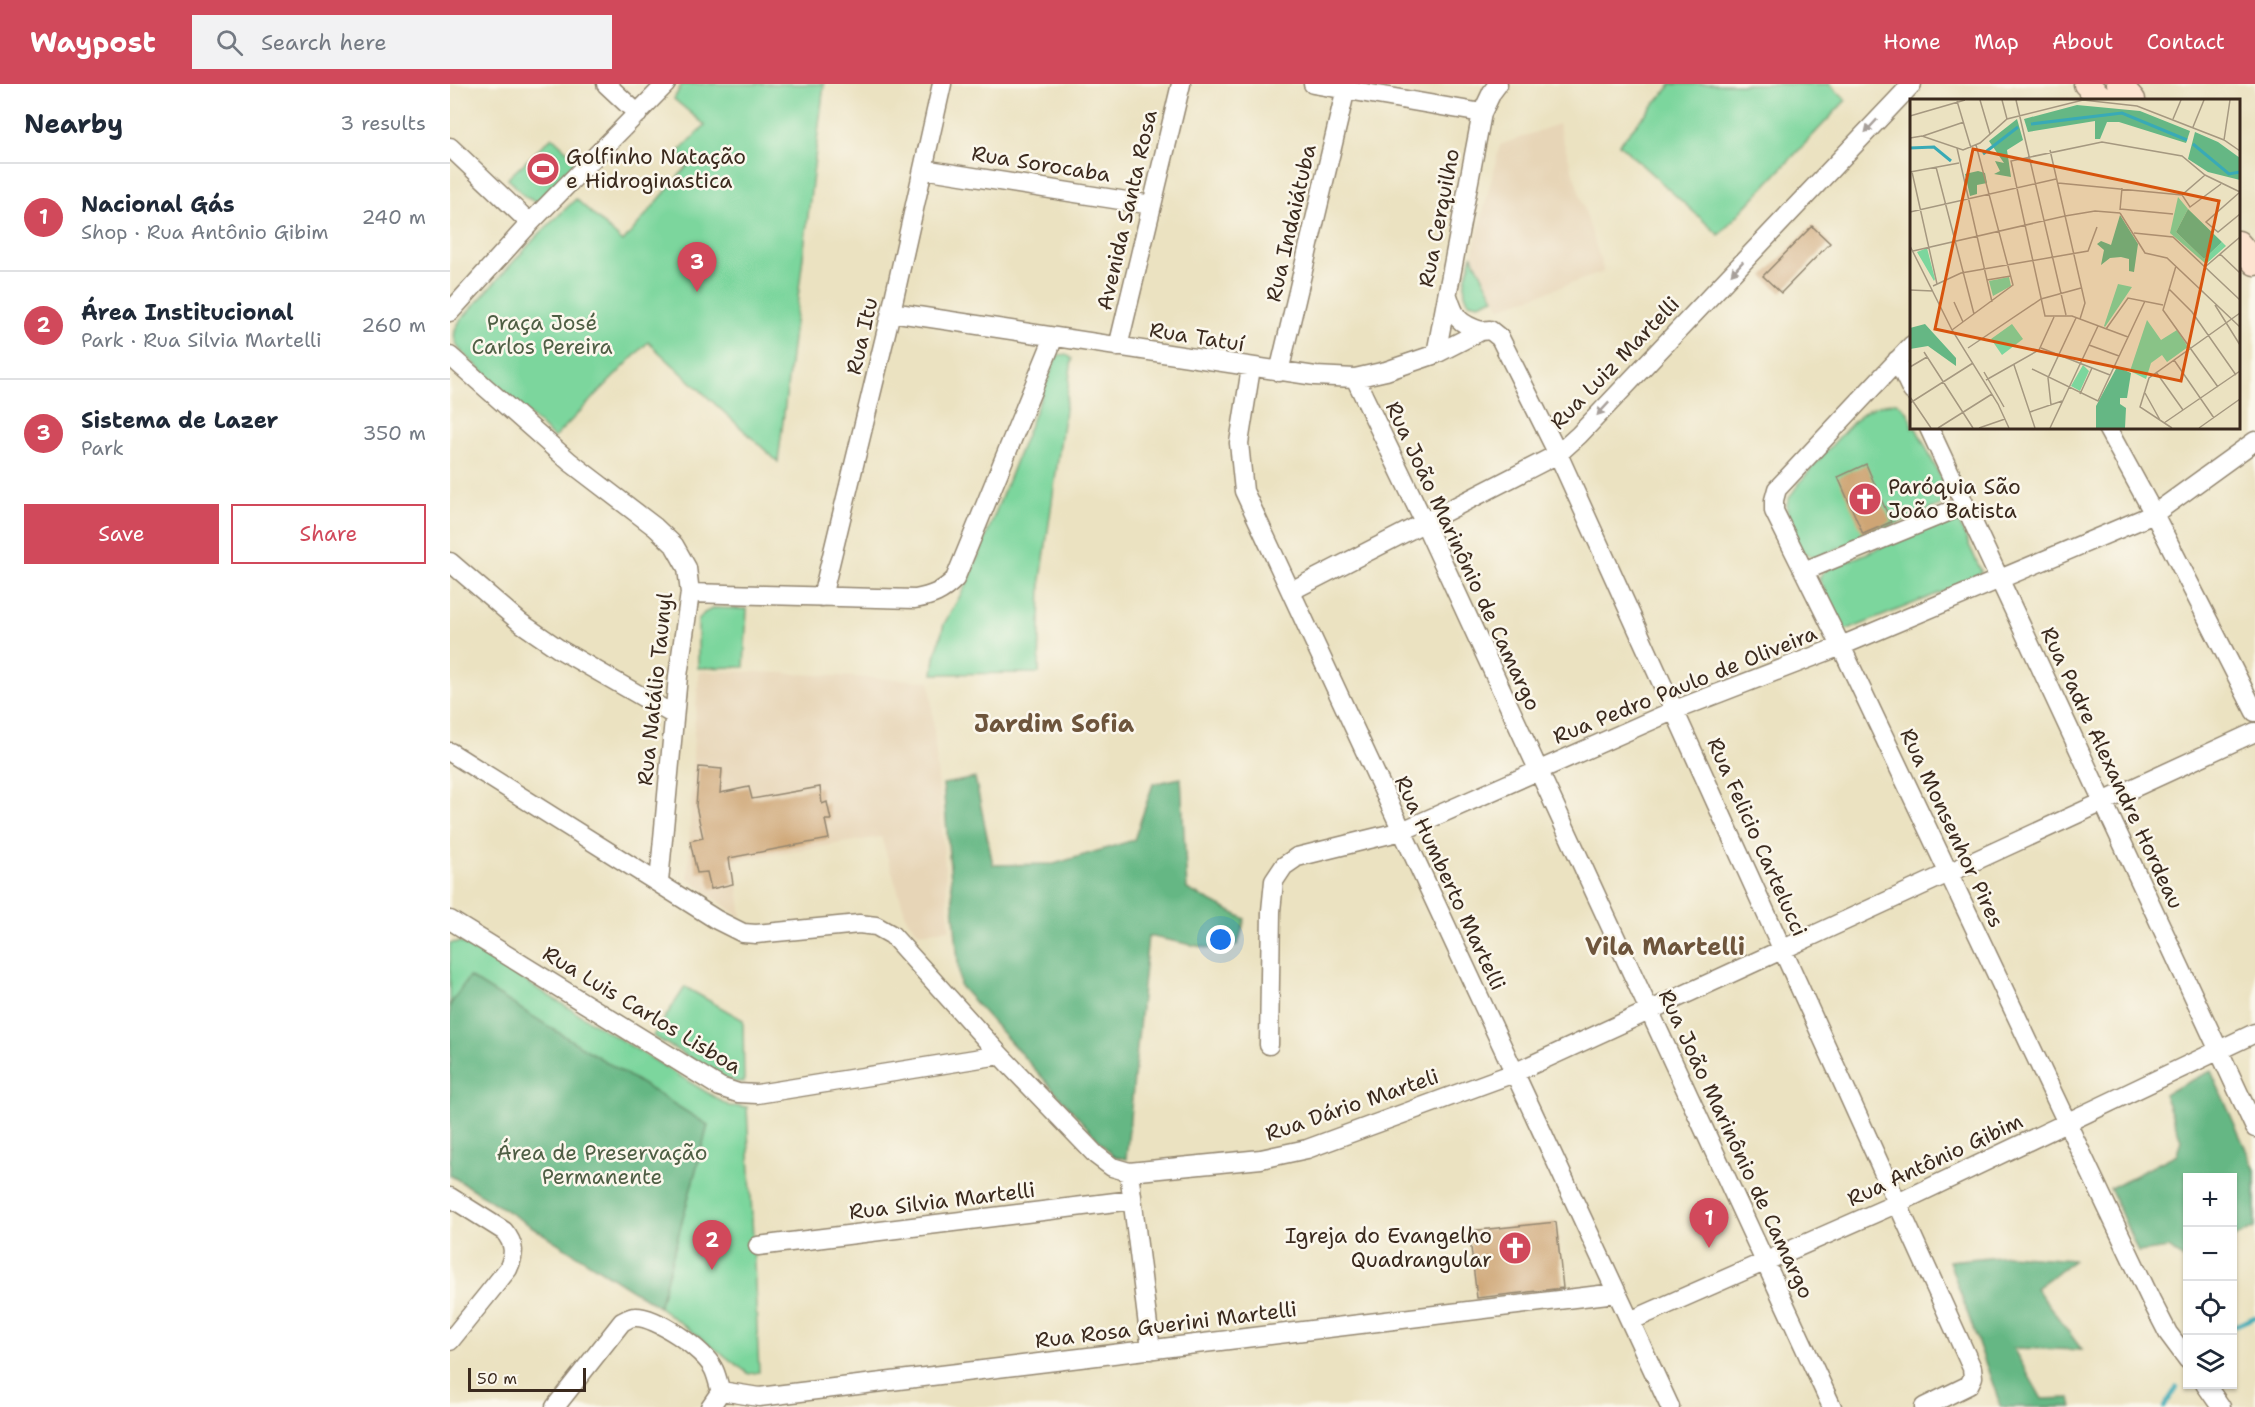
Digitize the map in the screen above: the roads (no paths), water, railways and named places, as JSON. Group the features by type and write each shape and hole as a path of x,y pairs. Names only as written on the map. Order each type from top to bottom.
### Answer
{"main road":[{"path":"2086,84 2103,99"},
{"path":"2119,84 2132,99"}],"street":[{"path":"606,84 638,114"},
{"path":"450,312 530,223 666,84"},
{"name":"Rua Itu","path":"822,597 891,312 942,84"},
{"name":"Avenida Santa Rosa","path":"1118,347 1181,84"},
{"path":"1313,84 1346,87 1482,113"},
{"name":"Rua Luiz Martelli","path":"1291,591 1558,454 1579,435 1912,84"},
{"name":"Rua Indaiátuba","path":"1279,372 1346,87"},
{"name":"Rua Cerquilho","path":"1436,354 1482,113 1495,88"},
{"path":"450,147 530,223"},
{"name":"Rua Sorocaba","path":"923,169 1152,204"},
{"path":"1447,294 1459,321 1485,331"},
{"name":"Rua Tatuí","path":"891,312 1279,372 1355,378 1386,371 1436,354 1485,331"},
{"name":"Rua Felicio Cartelucci","path":"1485,331 1500,338 1558,454 1972,1368 1973,1377 1969,1385 1924,1407"},
{"path":"690,592 915,599 931,597 944,590 955,579 1054,337"},
{"name":"Rua Monsenhor Pires","path":"1910,346 1777,489 1774,511 1841,646 2151,1300 2168,1333 2183,1354"},
{"name":"Rua Natálio Taunyl","path":"450,356 570,462 655,527 674,545 687,568 690,592 674,715 659,882"},
{"path":"1897,360 1910,389"},
{"name":"Rua Humberto Martelli","path":"1251,368 1239,443 1244,491 1670,1407"},
{"name":"Rua João Marinônio de Camargo","path":"1355,378 1425,524 1832,1407"},
{"name":"Rua Padre Alexandre Hordeau","path":"1929,429 2255,1128"},
{"path":"2108,429 2154,514 2255,712"},
{"name":"Rua Pedro Paulo de Oliveira","path":"1269,1045 1271,911 1274,881 1284,866 1297,857 1402,831 1675,710 1841,646 2154,514 2255,441"},
{"path":"1804,571 1965,506"},
{"path":"450,562 521,623 559,649 674,715"},
{"name":"Rua Dário Marteli","path":"1129,1172 1261,1159 1307,1149 1514,1073 2255,732"},
{"path":"450,752 717,920 743,933 756,934 859,924 876,926 892,935 1000,1055 1096,1155 1112,1167 1129,1172 1151,1350"},
{"name":"Rua Luis Carlos Lisboa","path":"450,920 720,1087 738,1093 757,1094 1000,1055"},
{"name":"Rua Antônio Gibim","path":"1630,1321 1898,1203 2255,1033"},
{"path":"450,1197 504,1231 511,1239 513,1259 508,1269 450,1341"},
{"name":"Rua Silvia Martelli","path":"758,1246 1132,1200"},
{"name":"Rua Rosa Guerini Martelli","path":"721,1391 759,1397 1616,1293"},
{"path":"555,1407 622,1322 634,1317 644,1318 671,1330 713,1367 721,1391 710,1407"},
{"path":"2208,1389 2221,1407"}],"waterway":[{"path":"2237,1325 2255,1317"},
{"path":"2164,1407 2177,1387"}],"place":[{"name":"Golfinho Natação e Hidroginastica","path":"543,169"},
{"name":"Sistema de Lazer","path":"697,292"},
{"name":"Paróquia São João Batista","path":"1865,499"},
{"name":"Igreja do Evangelho Quadrangular","path":"1515,1248"},
{"name":"Nacional Gás","path":"1709,1248"},
{"name":"Área Institucional","path":"712,1270"}],"district":[{"name":"Jardim Sofia","path":"1054,724"},
{"name":"Vila Martelli","path":"1665,947"}],"park label":[{"name":"Praça José Carlos Pereira","path":"542,335"},
{"name":"Área de Preservação Permanente","path":"602,1165"}]}
